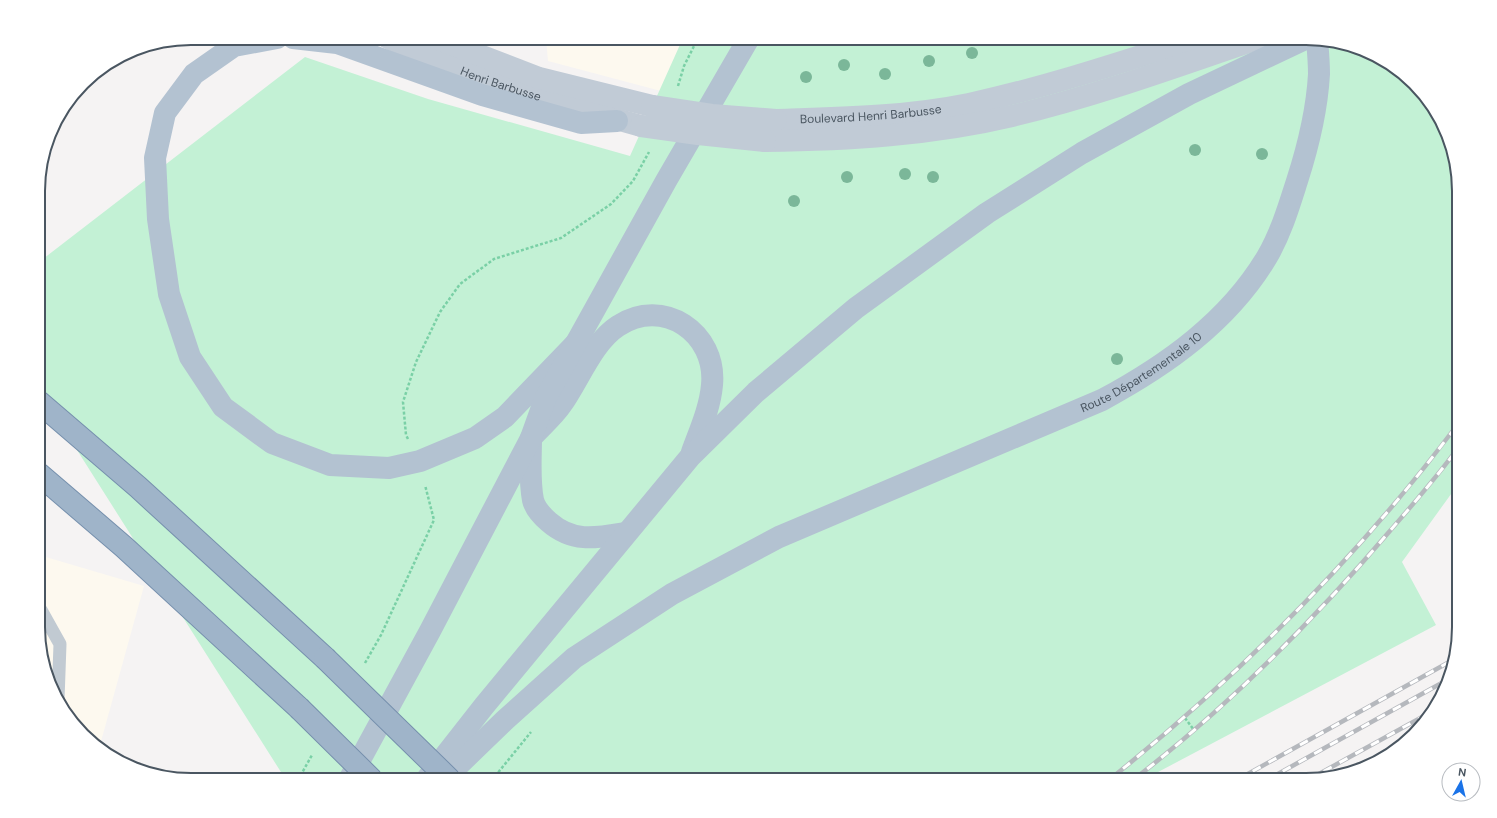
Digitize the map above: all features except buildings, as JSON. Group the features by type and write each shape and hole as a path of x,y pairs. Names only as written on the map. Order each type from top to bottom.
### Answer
{"highway":[{"path":"45,407 138,487 326,658 443,773"},
{"path":"45,479 124,547 299,708 365,773"}],"main road":[{"path":"239,45 234,46 194,74 165,113 155,158 158,219 169,294 190,357 223,407 272,443 330,465 389,468 420,461 476,438 505,417 579,340"},
{"path":"343,45 482,95 581,124 617,121"},
{"name":"Henri Barbusse","path":"402,45 477,77 617,121"},
{"name":"Henri Barbusse","path":"453,45 539,78"},
{"path":"353,773 430,631 531,438 545,399 666,181 745,45"},
{"name":"Boulevard Henri Barbusse","path":"539,78 652,106 712,115 776,120 872,118 968,104 1077,76 1175,45"},
{"name":"Boulevard Henri Barbusse","path":"617,121 698,134 765,141 810,140 921,132 1011,116 1052,106 1240,45"},
{"path":"431,773 625,533 690,457 756,392 856,308 987,213 1082,153 1207,84 1292,45"},
{"name":"Route Départementale 10","path":"450,773 505,720 574,658 672,594 779,537 1102,400 1142,379 1178,354 1214,323 1243,291 1267,257 1285,220 1308,146 1319,74 1317,45"},
{"path":"625,533 602,537 570,535 555,527 541,515 533,501 531,482 531,438 561,406 603,338 619,325 636,318 656,315 673,318 686,325 696,334 707,351 712,384 708,408 690,457"}],"lane":[{"path":"45,617 60,644 58,688"}],"path":[{"path":"678,89 684,66 694,45"},
{"path":"362,668 381,635 434,520 420,461 406,435 403,402 416,362 440,312 460,284 494,259 561,238 610,204 633,181 650,151"},
{"path":"1185,718 1194,730"},
{"path":"302,773 316,749"}],"shaded area":[{"path":"547,45 681,45 661,91 548,61"},
{"path":"45,557 144,586 101,742 75,716 60,692 50,665 45,637"}],"green space":[{"path":"680,45 1316,45 1344,50 1371,60 1395,75 1422,102 1441,135 1451,172 1452,493 1402,562 1436,625 1156,773 282,773 45,399 45,257 305,57 428,99 630,156"}],"railway":[{"path":"1118,773 1205,699 1295,612 1380,521 1452,432"},
{"path":"1142,773 1202,724 1299,631 1360,566 1452,456"},
{"path":"1250,773 1447,663"},
{"path":"1280,773 1441,683"},
{"path":"1322,772 1420,718"}]}
